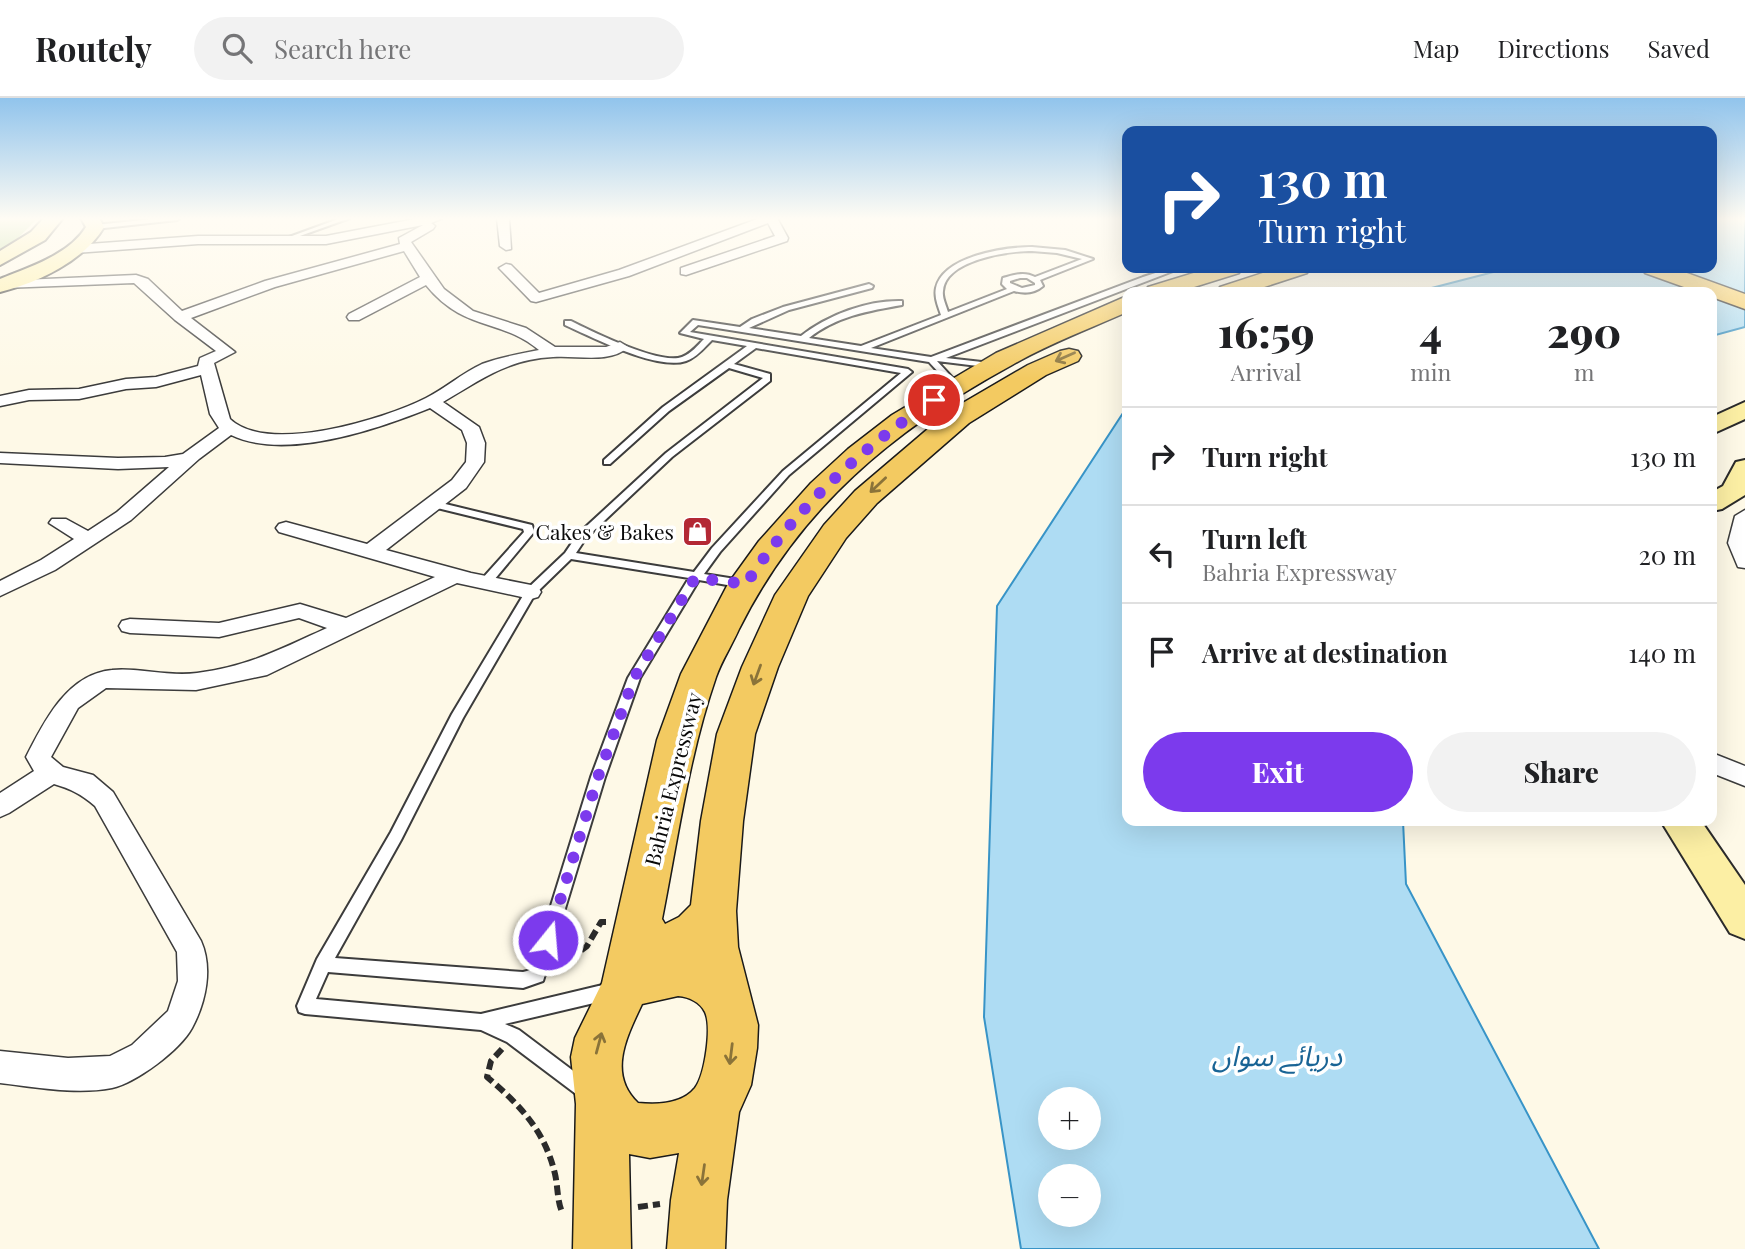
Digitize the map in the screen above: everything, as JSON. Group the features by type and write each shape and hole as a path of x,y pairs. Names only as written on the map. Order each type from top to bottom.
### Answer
{"main road":[{"path":"1172,287 1215,273"},
{"path":"1243,287 1284,273"},
{"path":"1667,273 1704,287"},
{"path":"1686,273 1745,295"},
{"path":"1717,292 1745,302"},
{"name":"Bahria Expressway","path":"602,1249 602,1104 596,1057 598,1047 608,1017 625,988 677,740 699,674 746,584 770,548 822,489 858,455 956,386 991,366 1122,305"},
{"path":"696,1249 699,1200 713,1108 724,1085 732,1048 733,1026 715,947 713,911 722,821 736,734 760,667 792,595 835,531 898,467 959,417 1037,370 1122,331"},
{"path":"639,918 643,935 650,942 662,946 682,942 701,931 713,911"},
{"path":"625,988 671,972 713,982 725,998"},
{"path":"602,1104 624,1125 655,1131 687,1125 713,1108"}],"street":[{"path":"2,285 29,272"},
{"path":"180,317 270,284 314,272"},
{"path":"340,272 350,282"},
{"path":"425,272 447,301 468,314 535,337 551,352"},
{"path":"510,272 536,298 628,272"},
{"path":"354,317 413,288 429,277"},
{"path":"2,285 136,279 143,282 180,317 227,352 206,360 206,369 214,385 216,411 229,429 269,439 323,435 385,420 432,402 485,369 551,352 608,352 620,347"},
{"path":"0,401 29,395 79,394 126,384 156,382 206,369"},
{"path":"371,551 459,484 475,462 476,443 470,427 432,402"},
{"path":"1717,424 1745,409"},
{"path":"0,589 48,565 124,516 189,459 229,429"},
{"path":"0,458 90,464 152,464 189,459"},
{"path":"1745,516 1738,543 1745,562"},
{"path":"59,523 88,539"},
{"path":"286,528 454,576 531,592"},
{"path":"0,1067 68,1074 113,1072 143,1056 180,1020 193,982 191,950 104,799 83,782 64,779 52,772 43,766 38,757 70,702 98,682 112,678 158,683 228,677 258,669 454,576"},
{"path":"130,626 219,630 300,611 349,627"},
{"path":"1717,765 1745,776"},
{"path":"0,806 52,772"},
{"path":"1683,826 1745,920"}],"lane":[{"path":"945,316 939,289 949,272"},
{"path":"1013,289 1006,284 1011,277 1035,279 1055,272"},
{"path":"932,360 989,341 1112,290 1162,273"},
{"path":"862,349 1013,289 1034,289 1040,282 1035,279"},
{"path":"743,328 766,317 869,286"},
{"path":"804,338 820,324 834,318 899,303"},
{"path":"323,964 523,980 537,976 598,777 634,678 695,578 716,550 786,473 908,372 684,333 696,322 932,360 991,366"},
{"path":"568,323 620,347 675,361 688,357 710,338"},
{"path":"607,462 666,409 753,346"},
{"path":"875,365 885,352"},
{"path":"932,360 956,386"},
{"path":"602,1104 513,1036 481,1022 305,1006 323,964 396,836 457,717 531,592 569,555 583,536 669,455 767,379 767,376 729,365"},
{"path":"433,504 528,527 529,532 485,583"},
{"path":"569,555 695,578 746,584"},
{"path":"481,1022 625,988"}],"water":[{"path":"1745,272 1745,327 1717,335 1717,287 1435,287 1490,273"},
{"name":"دریائے سواں","path":"1122,415 1122,826 1403,826 1406,884 1599,1249 1021,1249 984,1017 997,606"}],"place":[{"name":"Cakes & Bakes","path":"697,531"}],"route":[{"path":"548,940 598,777 634,678 695,578 746,584 770,548 822,489 858,455 934,400"}]}
